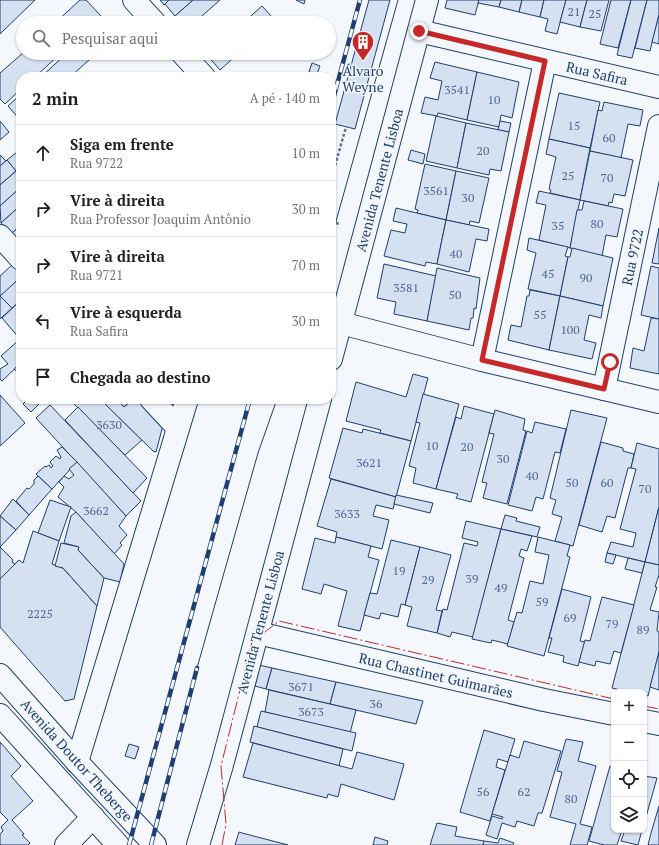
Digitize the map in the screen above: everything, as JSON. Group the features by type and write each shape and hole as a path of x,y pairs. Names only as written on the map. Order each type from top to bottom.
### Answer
{"street":[{"path":"134,0 149,16"},
{"name":"Avenida Tenente Lisboa","path":"336,341 427,0"},
{"name":"Rua Safira","path":"419,31 659,87"},
{"path":"188,60 199,72"},
{"path":"482,360 545,61"},
{"name":"Rua 9722","path":"604,389 659,126"},
{"path":"0,236 16,253"},
{"path":"341,322 482,360 659,402"},
{"path":"156,404 177,427"},
{"path":"77,762 177,427 185,404"},
{"name":"Avenida Tenente Lisboa","path":"198,845 222,765 319,404"},
{"name":"Rua Chastinet Guimarães","path":"258,633 544,700 611,713"},
{"name":"Avenida Doutor Theberge","path":"0,675 77,762 155,845"},
{"name":"Avenida Doutor Theberge","path":"0,715 118,845"},
{"path":"647,722 659,724"},
{"path":"66,845 93,817"}],"path":[{"path":"336,162 346,127"}],"building":[{"path":"0,0 35,0 19,16 16,16 16,18 0,34"},
{"path":"80,0 86,0 101,16 63,16"},
{"path":"160,0 169,0 164,5"},
{"path":"169,0 193,0 175,16 165,4"},
{"path":"193,0 220,0 202,16 175,16"},
{"path":"296,0 305,0 304,4"},
{"name":"Álvaro Weyne","path":"369,0 390,0 355,129 336,124"},
{"path":"447,0 479,0 475,15 445,8"},
{"path":"479,0 501,0 499,7 478,3"},
{"path":"501,0 522,0 519,12 499,7"},
{"path":"522,0 544,0 540,17 519,12"},
{"path":"544,0 566,0 557,34 545,31 548,19 540,17"},
{"path":"566,0 587,0 580,27 560,22"},
{"path":"587,0 609,0 601,31 580,27"},
{"path":"611,0 631,0 618,48 600,44"},
{"path":"631,0 647,0 632,58 617,55"},
{"path":"647,0 659,0 659,15 650,51 635,48"},
{"path":"262,6 271,16 251,16"},
{"path":"659,15 659,44 652,42"},
{"path":"16,59 53,60 40,72 16,72 16,94 5,104 0,99 0,73"},
{"path":"59,60 89,60 76,72 46,72"},
{"path":"211,60 231,60 220,70"},
{"path":"435,62 477,72 467,120 438,113 437,116 421,113 425,97 438,100 442,81 430,78"},
{"path":"312,63 320,66 318,72 309,72"},
{"path":"477,72 519,82 512,118 501,115 499,127 467,120"},
{"path":"559,93 600,102 590,148 549,139"},
{"path":"16,99 16,115 8,106"},
{"path":"604,102 643,110 640,126 628,124 621,158 590,151 598,110 602,111"},
{"path":"436,116 466,123 457,168 426,161"},
{"path":"0,121 9,132 0,140"},
{"path":"500,121 511,123 509,132 498,130"},
{"path":"466,123 509,132 501,171 490,169 489,175 457,168"},
{"path":"549,139 590,148 580,200 550,193 551,190 549,189 556,157 546,154"},
{"path":"411,150 425,154 423,164 408,160"},
{"path":"590,151 633,160 625,196 614,194 612,203 609,202 608,206 580,200"},
{"path":"16,153 16,171 7,160"},
{"path":"0,155 6,161 0,166"},
{"path":"7,160 16,171 0,185 0,166"},
{"path":"425,164 456,171 446,220 417,213 418,210 415,209"},
{"path":"16,171 16,192 0,206 0,185"},
{"path":"456,171 489,178 479,223 470,221 469,225 446,220"},
{"path":"539,191 580,200 570,248 539,240 546,205 536,203"},
{"path":"16,192 16,210 1,223 0,206"},
{"path":"584,201 623,209 617,237 606,235 602,256 570,248 577,210 582,210"},
{"path":"396,208 446,220 437,264 426,262 425,266 384,256 391,230 405,233 407,224 393,221"},
{"path":"16,210 16,230 11,234 1,223"},
{"path":"446,220 489,229 487,241 476,239 469,272 437,264"},
{"path":"659,228 659,264 652,263"},
{"path":"16,230 16,239 11,234"},
{"path":"529,238 568,247 565,256 568,257 560,296 528,289 536,253 527,250"},
{"path":"572,248 613,258 603,306 560,296 568,257 570,257"},
{"path":"13,264 16,267 16,282 0,297 0,276"},
{"path":"384,264 436,276 427,321 394,314 396,302 377,298"},
{"path":"651,266 659,268 659,319 641,315"},
{"path":"437,268 480,278 476,309 474,308 473,318 471,318 469,330 427,321"},
{"path":"16,282 16,304 12,308 0,296"},
{"path":"530,290 560,296 549,350 508,340 511,325 521,327 527,296 529,296"},
{"path":"0,296 12,308 0,319"},
{"path":"560,296 603,306 601,318 589,315 584,340 596,343 592,359 549,350"},
{"path":"16,305 16,334 2,318"},
{"path":"651,318 659,319 659,374 630,368 633,348 644,351"},
{"path":"16,342 16,368 2,381 0,379 0,369 8,364 1,356"},
{"path":"413,374 428,378 411,441 380,433 381,430 346,421 356,382 406,397"},
{"path":"423,394 459,404 436,489 413,483 416,468 409,466 420,423 416,422"},
{"path":"0,395 25,423 0,446"},
{"path":"23,404 39,404 31,412"},
{"path":"74,404 105,404 142,440 125,455"},
{"path":"105,404 121,404 124,407 127,404 143,404 163,425 156,452 153,451"},
{"path":"50,405 141,501 126,516 36,418"},
{"path":"464,406 494,414 471,502 456,498 458,494 436,489 456,417 461,419"},
{"path":"78,407 147,478 133,493 65,420"},
{"path":"495,410 525,419 523,430 526,431 507,504 483,498 487,483 482,482 494,434 489,433"},
{"path":"571,410 607,418 573,546 555,541 562,517 552,514 556,500 550,498"},
{"path":"535,422 566,429 560,453 555,452 543,499 536,497 532,511 508,505 527,431 532,433"},
{"path":"343,428 362,433 363,429 411,441 396,497 329,478"},
{"path":"601,442 623,448 623,451 634,454 631,468 628,468 615,518 607,516 602,532 579,525"},
{"path":"637,443 659,449 659,507 645,562 607,553 611,542 633,547 636,533 620,529 636,469 631,468"},
{"path":"62,447 77,462 52,489 36,474 45,466 46,467 49,465 51,468 53,466 50,462 56,456 60,459 61,457 57,450"},
{"path":"77,462 126,516 119,526 127,535 120,543 122,545 114,554 76,512 58,497 64,487 59,482 64,476 69,479 74,475 69,469"},
{"path":"38,476 52,489 29,515 16,501 27,488 29,489 34,484 34,480"},
{"path":"331,479 396,497 393,509 376,505 373,516 389,520 382,549 336,537 337,532 317,526"},
{"path":"396,495 433,503 430,513 394,504"},
{"path":"13,499 29,515 16,530 0,516"},
{"path":"50,500 71,507 59,541 38,533"},
{"path":"659,507 659,565 645,562"},
{"path":"76,512 124,564 120,582 104,578 78,550 79,547 64,543 71,516"},
{"path":"505,515 517,518 516,521 540,527 537,537 501,529"},
{"path":"0,516 16,530 0,547"},
{"path":"466,521 501,529 473,637 452,632 450,637 437,633 443,609 447,610 464,543 477,546 478,542 462,538"},
{"path":"501,529 532,536 527,551 521,549 519,556 524,558 508,620 514,622 508,644 492,640 491,643 472,639"},
{"path":"33,531 59,541 52,564 63,568 97,606 74,699 65,701 0,627 0,579 19,560 23,563"},
{"path":"336,537 371,546 368,557 379,560 360,631 338,626 347,591 324,584 321,594 302,589 315,538 335,543"},
{"path":"538,537 570,545 567,556 570,557 544,656 507,646 517,612 522,613 530,581 543,584 549,555 535,552"},
{"path":"391,540 420,547 405,605 401,604 398,617 381,613 379,619 364,615 370,593 377,594"},
{"path":"61,543 79,547 78,550 104,578 97,606 63,568 55,566"},
{"path":"0,547 15,564 0,579"},
{"path":"420,547 451,555 436,610 442,611 437,633 407,626 412,607 405,605"},
{"path":"607,553 616,555 613,564 605,562"},
{"path":"628,558 645,562 642,573 625,569"},
{"path":"645,562 659,565 659,575 655,587 657,587 650,610 659,612 657,631 659,632 659,652 648,696 647,689 612,688"},
{"path":"562,589 591,597 580,641 585,642 578,666 563,662 564,656 548,652 552,638 549,638"},
{"path":"602,597 634,605 621,653 614,651 610,664 596,661 595,666 579,662 585,640 590,641"},
{"path":"659,652 659,690 650,687"},
{"path":"259,665 272,668 266,689 255,686"},
{"path":"272,668 336,682 330,704 266,689"},
{"path":"336,682 423,701 416,724 330,704"},
{"path":"269,690 356,710 350,733 265,712"},
{"path":"261,711 356,733 352,751 257,727"},
{"path":"254,726 343,749 339,766 250,742"},
{"path":"484,730 515,739 508,762 498,759 496,767 505,770 490,821 460,812"},
{"path":"566,739 583,742 578,761 596,766 580,824 592,827 587,845 570,845 576,824 550,817 562,772 557,771"},
{"path":"524,741 561,751 542,813 538,813 534,826 517,821 515,827 502,823 497,839 486,835 492,816 502,819 503,817 492,814 510,755 519,758"},
{"path":"0,742 21,766 11,776 33,801 12,820 24,834 22,835 30,843 28,845 0,845 0,834 3,831 1,827 8,820 0,812"},
{"path":"253,743 352,769 357,752 404,764 394,800 341,784 338,797 328,794 327,798 243,777"},
{"path":"129,744 139,747 135,759 125,756"},
{"path":"611,766 611,833 621,833 617,845 604,845 589,841"},
{"path":"647,776 657,778 647,813"},
{"path":"659,806 659,845 648,845 651,833"},
{"path":"437,823 457,827 455,836 484,841 483,845 430,845"},
{"path":"239,832 242,833 288,845 235,845"},
{"path":"624,833 641,833 638,845 621,841"},
{"path":"375,837 388,841 387,845 373,845"},
{"path":"500,838 514,843 513,845 483,845 484,841 498,843"}],"tram line":[{"path":"336,221 398,0"},
{"path":"197,668 258,453 275,404"}],"railway":[{"path":"336,89 360,0"},
{"path":"129,845 249,404"},
{"path":"151,845 197,668"}],"power":[{"path":"222,845 226,824 221,766 252,642 279,621 611,698"},
{"path":"647,707 659,709"}],"place":[{"name":"Álvaro Weyne","path":"363,62"}],"route":[{"path":"419,31 545,61 482,360 604,389 610,362"}]}
